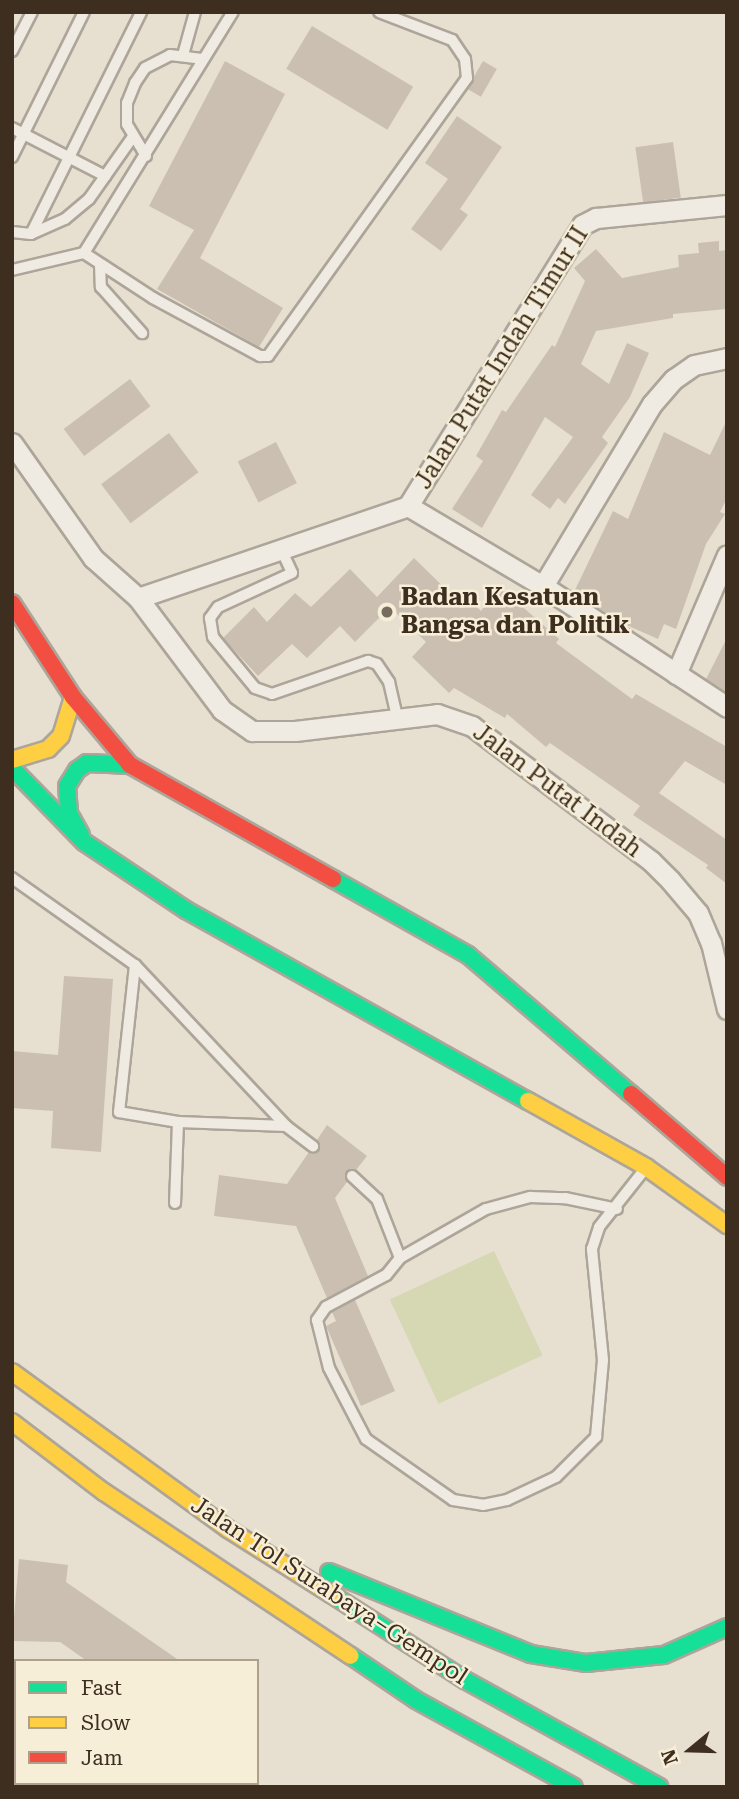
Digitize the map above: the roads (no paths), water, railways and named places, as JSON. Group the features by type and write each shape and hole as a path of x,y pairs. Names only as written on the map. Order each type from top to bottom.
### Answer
{"highway":[{"path":"12,603 73,697 130,765 468,955 727,1177"},
{"path":"12,760 48,749 61,736 73,697"},
{"path":"84,842 69,813 67,786 87,763 130,765"},
{"path":"12,768 84,842 186,910 646,1167 727,1225"},
{"name":"Jalan Tol Surabaya–Gempol","path":"12,1372 228,1529 465,1680 609,1763 660,1787"},
{"name":"Jalan Tol Surabaya–Gempol","path":"12,1422 104,1492 416,1700 573,1787"},
{"path":"228,1529 530,1654 586,1663 640,1659 664,1655 727,1628"}],"street":[{"name":"Jalan Putat Indah Timur II","path":"408,506 582,225 596,218 727,205"},
{"path":"543,586 652,404 674,379 694,365 727,358"},
{"name":"Jalan Putat Indah","path":"12,443 93,558 138,598 222,710 252,731 295,731 397,718 456,717 651,861 698,913 711,943 727,1009"},
{"path":"138,598 408,506 543,586 727,707"},
{"path":"676,674 727,555"}],"lane":[{"path":"12,51 32,12"},
{"path":"12,157 84,12"},
{"path":"31,234 141,12"},
{"path":"183,55 195,12"},
{"path":"12,270 84,253 233,12"},
{"path":"84,253 260,356 273,352 467,78 465,58 452,40 379,12"},
{"path":"146,156 132,138 127,103 135,83 156,61 183,55 202,59"},
{"path":"12,128 105,176"},
{"path":"12,232 31,234 65,219 89,199 132,138"},
{"path":"100,264 101,287 142,333"},
{"path":"281,549 292,573 218,607 210,618 213,637 255,688 272,694 368,661 377,664 389,682 397,718"},
{"path":"12,878 135,964 286,1126 313,1146"},
{"path":"135,964 118,1112 178,1122 286,1126"},
{"path":"175,1203 178,1122"},
{"path":"617,1209 565,1198 530,1197 486,1209 400,1258 386,1275 326,1307 317,1320 329,1368 366,1439 453,1500 483,1505 507,1500 556,1477 596,1437 603,1360 592,1249 599,1227 617,1209 646,1167"},
{"path":"352,1175 377,1199 400,1258"}],"place":[{"name":"Badan Kesatuan Bangsa dan Politik","path":"387,612"}]}
